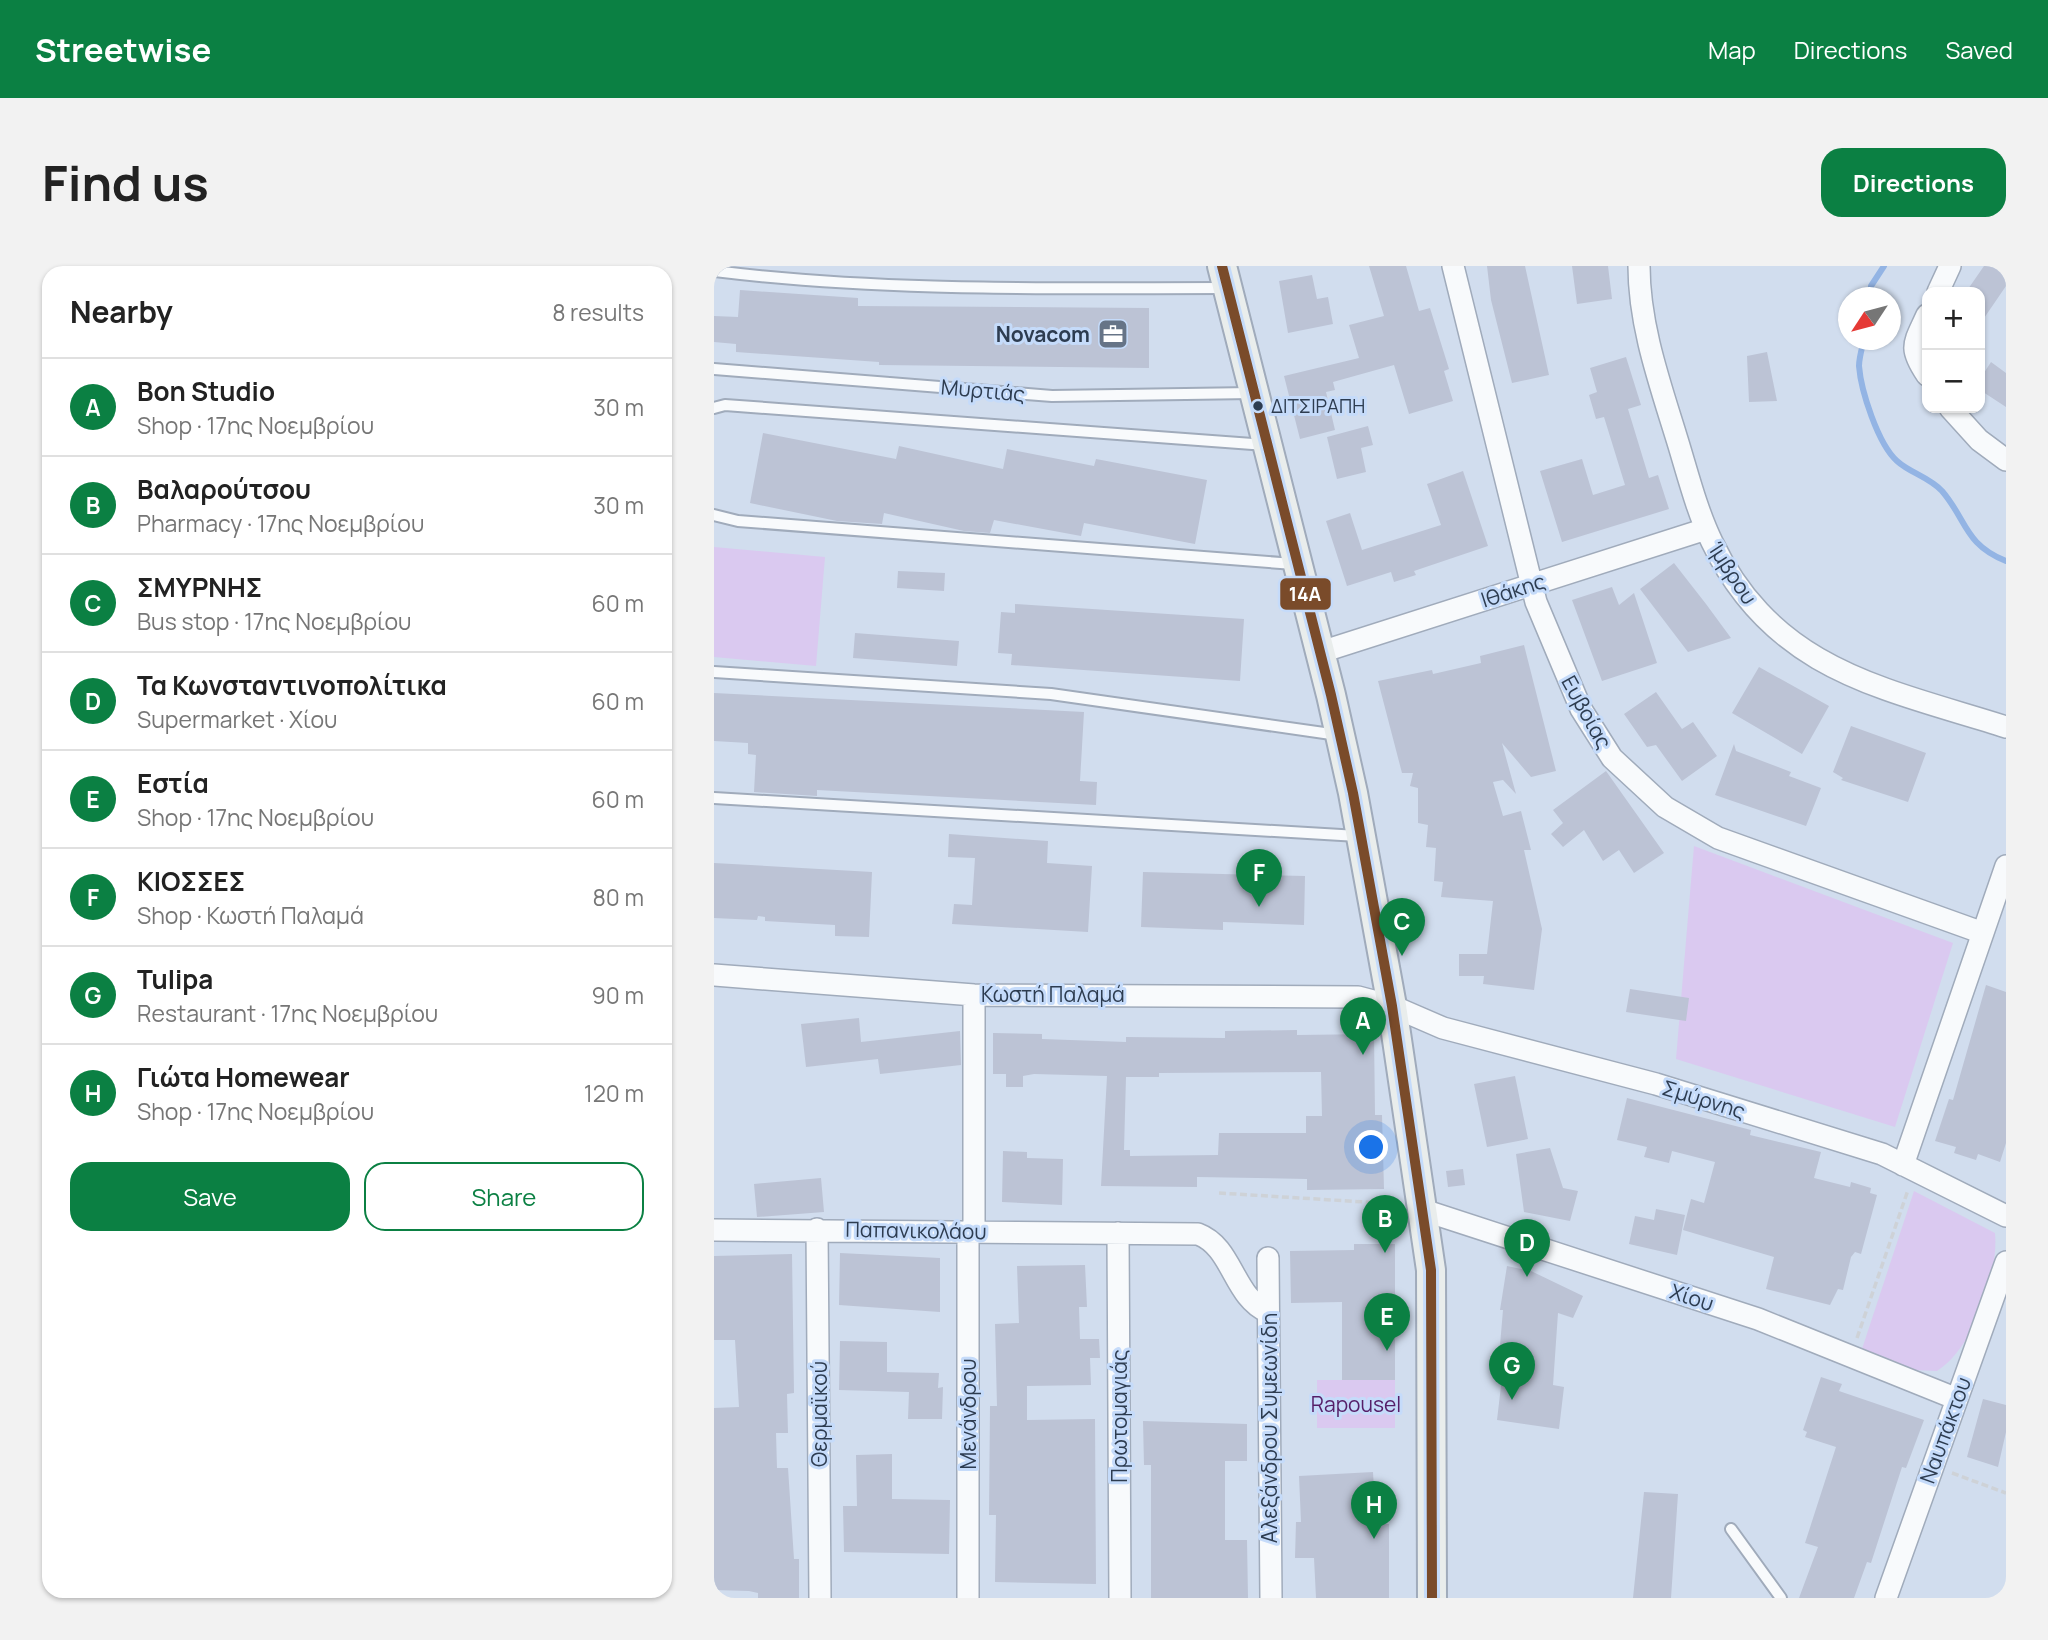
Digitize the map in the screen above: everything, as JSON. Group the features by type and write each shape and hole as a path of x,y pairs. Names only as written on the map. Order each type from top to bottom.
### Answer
{"street":[{"name":"Ευβοίας","path":"1452,266 1531,584 1567,680 1598,738 1619,766 1665,807 1718,838 1983,933"},
{"name":"Ίμβρου","path":"1639,266 1641,307 1648,340 1706,529 1743,594 1776,629 1810,656 1856,680 2006,727"},
{"path":"1940,287 1950,266"},
{"path":"1224,277 1321,652 1361,836 1392,1006 1423,1210 1431,1291 1432,1598"},
{"path":"1922,326 1913,347 1922,368"},
{"path":"1955,413 1979,440 2006,460"},
{"name":"Ιθάκης","path":"1321,652 1706,529"},
{"path":"1909,1168 2006,866"},
{"name":"Κωστή Παλαμά","path":"714,975 974,995 1340,994 1392,1006"},
{"name":"Μενάνδρου","path":"968,1598 974,995"},
{"name":"Σμύρνης","path":"1392,1006 1443,1028 1656,1084 1882,1154 2006,1216"},
{"name":"Χίου","path":"1423,1210 1758,1319 1957,1399"},
{"name":"Θερμαϊκού","path":"817,1229 820,1598"},
{"name":"Παπανικολάου","path":"714,1230 1192,1234 1205,1237 1217,1248 1244,1293 1255,1305 1268,1312"},
{"name":"Πρωτομαγιάς","path":"1118,1233 1120,1598"},
{"name":"Αλεξάνδρου Συμεωνίδη","path":"1268,1258 1271,1598"},
{"name":"Ναυπάκτου","path":"1886,1598 2006,1262"}],"lane":[{"path":"714,271 798,281 943,288 1224,277"},
{"name":"Μυρτιάς","path":"714,369 1052,396 1252,393"},
{"path":"714,408 725,405 1266,445"},
{"path":"714,515 738,521 1297,564"},
{"path":"714,672 1051,694 1340,735"},
{"path":"714,798 1361,836"},
{"path":"1731,1529 1781,1598"}],"path":[{"path":"1851,1357 1909,1168"},
{"path":"1219,1193 1409,1205 1423,1210"},
{"path":"1932,1466 2006,1493"}],"green space":[{"path":"714,547 825,557 816,666 714,657"},
{"path":"1694,846 1953,943 1895,1127 1676,1059"},
{"path":"1914,1191 1995,1233 1993,1269 1981,1309 1962,1346 1937,1371 1913,1370 1861,1352"},
{"name":"Rapousel","path":"1317,1380 1395,1380 1395,1428 1317,1428"}],"building":[{"path":"1369,266 1406,266 1419,311 1430,308 1449,369 1444,371 1453,401 1409,414 1394,365 1333,382 1335,390 1326,392 1335,430 1300,439 1284,376 1359,358 1349,325 1384,316"},
{"path":"1487,266 1525,266 1549,375 1512,383 1491,300"},
{"path":"1572,266 1608,266 1612,299 1577,304"},
{"path":"1984,266 2006,266 2006,286 1985,317 1985,287 1969,287"},
{"path":"1312,275 1317,299 1328,297 1333,324 1288,333 1279,281"},
{"path":"740,290 858,298 858,306 1149,308 1149,368 879,365 879,362 736,352 736,344 714,342 714,316 738,317"},
{"path":"1767,352 1777,401 1749,402 1747,356"},
{"path":"1626,357 1641,405 1628,409 1649,478 1658,475 1669,509 1562,542 1540,471 1582,459 1593,495 1625,485 1604,417 1596,419 1589,395 1597,392 1590,368"},
{"path":"1991,362 2006,373 2006,407 1985,393 1985,371"},
{"path":"1368,426 1373,445 1361,448 1366,472 1337,479 1327,437"},
{"path":"763,433 896,459 899,446 1003,469 1007,449 1094,466 1096,459 1207,480 1195,544 1084,523 1081,536 994,520 990,533 964,531 884,513 882,524 837,521 750,503"},
{"path":"1463,471 1488,546 1414,571 1416,575 1394,582 1391,572 1347,586 1326,521 1350,513 1362,550 1441,525 1427,484"},
{"path":"1674,563 1731,638 1688,652 1640,589"},
{"path":"898,571 945,573 944,591 897,588"},
{"path":"1612,587 1619,605 1634,593 1657,663 1602,681 1572,600"},
{"path":"1015,604 1244,619 1240,681 1011,665 1012,654 998,653 1001,612 1015,613"},
{"path":"855,633 959,641 957,666 853,658"},
{"path":"1524,645 1556,771 1531,777 1502,743 1516,794 1503,780 1493,782 1503,816 1521,811 1531,850 1524,850 1542,929 1534,990 1483,984 1484,976 1459,976 1459,954 1487,954 1493,901 1441,897 1443,882 1434,881 1436,848 1426,847 1428,825 1418,823 1418,788 1410,786 1413,773 1402,773 1378,681 1432,670 1433,674 1481,663 1480,656"},
{"path":"1759,667 1829,706 1802,754 1732,713"},
{"path":"1656,692 1682,729 1693,722 1717,756 1682,781 1656,745 1647,747 1624,714"},
{"path":"714,693 1084,712 1080,781 1097,782 1096,805 817,790 817,796 754,792 756,755 748,754 748,743 714,741"},
{"path":"1851,726 1926,753 1908,802 1841,780 1843,778 1833,772"},
{"path":"1734,744 1736,751 1791,772 1789,776 1821,788 1806,826 1715,795"},
{"path":"1606,771 1664,853 1634,873 1619,850 1603,861 1584,830 1563,847 1551,834 1563,823 1553,810"},
{"path":"949,834 1048,841 1047,863 1092,866 1088,932 952,924 954,904 972,905 975,858 948,857"},
{"path":"714,863 872,872 869,937 835,936 835,925 765,921 765,917 758,916 757,920 714,918"},
{"path":"1143,872 1305,876 1304,925 1223,922 1223,930 1141,927"},
{"path":"1986,985 2006,992 2006,1143 2000,1162 1978,1154 1976,1160 1954,1153 1956,1147 1935,1141 1949,1099 1953,1100"},
{"path":"1630,989 1689,998 1686,1021 1626,1012"},
{"path":"859,1018 861,1042 960,1031 961,1065 880,1074 878,1059 806,1067 801,1024"},
{"path":"1297,1030 1297,1035 1374,1034 1375,1115 1382,1115 1384,1189 1307,1190 1307,1179 1197,1177 1197,1187 1101,1186 1107,1076 1034,1074 1023,1076 1023,1087 1006,1087 1006,1074 993,1074 993,1033 1042,1034 1042,1039 1126,1042 1126,1037 1225,1038 1225,1031","holes":["1321,1072 1322,1116 1306,1116 1306,1133 1219,1133 1218,1155 1130,1156 1130,1150 1124,1150 1126,1077 1159,1077 1159,1073"]},
{"path":"1515,1076 1528,1139 1487,1147 1474,1084"},
{"path":"1627,1098 1751,1130 1750,1135 1821,1152 1814,1178 1850,1187 1851,1182 1871,1188 1870,1193 1877,1195 1861,1254 1855,1252 1851,1257 1843,1290 1838,1289 1830,1305 1766,1289 1774,1257 1683,1230 1691,1199 1704,1203 1715,1162 1672,1151 1669,1163 1644,1157 1647,1147 1617,1140"},
{"path":"1550,1148 1563,1188 1578,1191 1570,1221 1524,1212 1516,1154"},
{"path":"1003,1151 1027,1152 1027,1158 1063,1159 1062,1205 1002,1202"},
{"path":"1463,1169 1465,1185 1448,1187 1446,1171"},
{"path":"821,1178 824,1212 757,1217 754,1184"},
{"path":"1656,1209 1685,1215 1677,1255 1629,1244 1635,1216 1654,1220"},
{"path":"1354,1244 1395,1244 1395,1380 1342,1380 1342,1302 1291,1303 1290,1251 1354,1250"},
{"path":"840,1253 940,1258 940,1312 839,1305"},
{"path":"792,1254 794,1393 787,1394 788,1433 776,1433 777,1468 788,1468 794,1559 799,1559 799,1598 758,1598 758,1593 749,1591 714,1590 714,1408 739,1407 735,1340 714,1340 714,1256"},
{"path":"1085,1265 1087,1307 1079,1307 1080,1339 1099,1339 1100,1358 1090,1358 1091,1385 1027,1386 1027,1420 1095,1419 1096,1584 995,1582 996,1515 989,1515 990,1406 997,1406 995,1324 1019,1323 1017,1266"},
{"path":"1507,1266 1531,1271 1583,1296 1573,1318 1558,1313 1553,1385 1564,1387 1559,1429 1497,1420 1503,1369 1498,1369 1503,1310 1500,1310"},
{"path":"840,1341 887,1342 887,1372 939,1373 938,1388 943,1387 942,1419 908,1419 909,1392 839,1390"},
{"path":"1821,1377 1842,1384 1839,1391 1924,1420 1906,1468 1902,1467 1871,1563 1867,1562 1854,1598 1799,1598 1818,1547 1805,1543 1836,1447 1805,1437 1807,1432 1803,1430"},
{"path":"1983,1399 2006,1405 2006,1432 1998,1467 1967,1457"},
{"path":"1143,1421 1247,1424 1247,1461 1225,1461 1225,1540 1247,1540 1248,1598 1151,1598 1151,1465 1144,1465"},
{"path":"892,1454 892,1499 950,1500 949,1554 844,1552 843,1506 857,1506 856,1455"},
{"path":"1373,1472 1376,1524 1389,1524 1389,1598 1316,1598 1314,1558 1295,1558 1296,1522 1301,1522 1299,1476"},
{"path":"1644,1492 1678,1494 1671,1598 1633,1598"}],"waterway":[{"path":"1871,287 1884,266"},
{"path":"1862,350 1859,366 1863,389 1877,430 1890,453 1902,465 1937,486 1974,539 1992,554 2006,561"}],"transit line":[{"name":"14Α","path":"1222,266 1331,695 1353,793 1392,1006 1431,1270 1432,1598"}],"place":[{"name":"Novacom","path":"1113,334"},
{"name":"ΔΙΤΣΙΡΑΠΗ","path":"1258,406"},
{"name":"ΚΙΟΣΣΕΣ","path":"1259,907"},
{"name":"ΣΜΥΡΝΗΣ","path":"1402,956"},
{"name":"Bon Studio","path":"1363,1055"},
{"name":"Βαλαρούτσου","path":"1385,1253"},
{"name":"Τα Κωνσταντινοπολίτικα","path":"1527,1277"},
{"name":"Εστία","path":"1387,1351"},
{"name":"Tulipa","path":"1512,1400"},
{"name":"Γιώτα Homewear","path":"1374,1539"}]}
